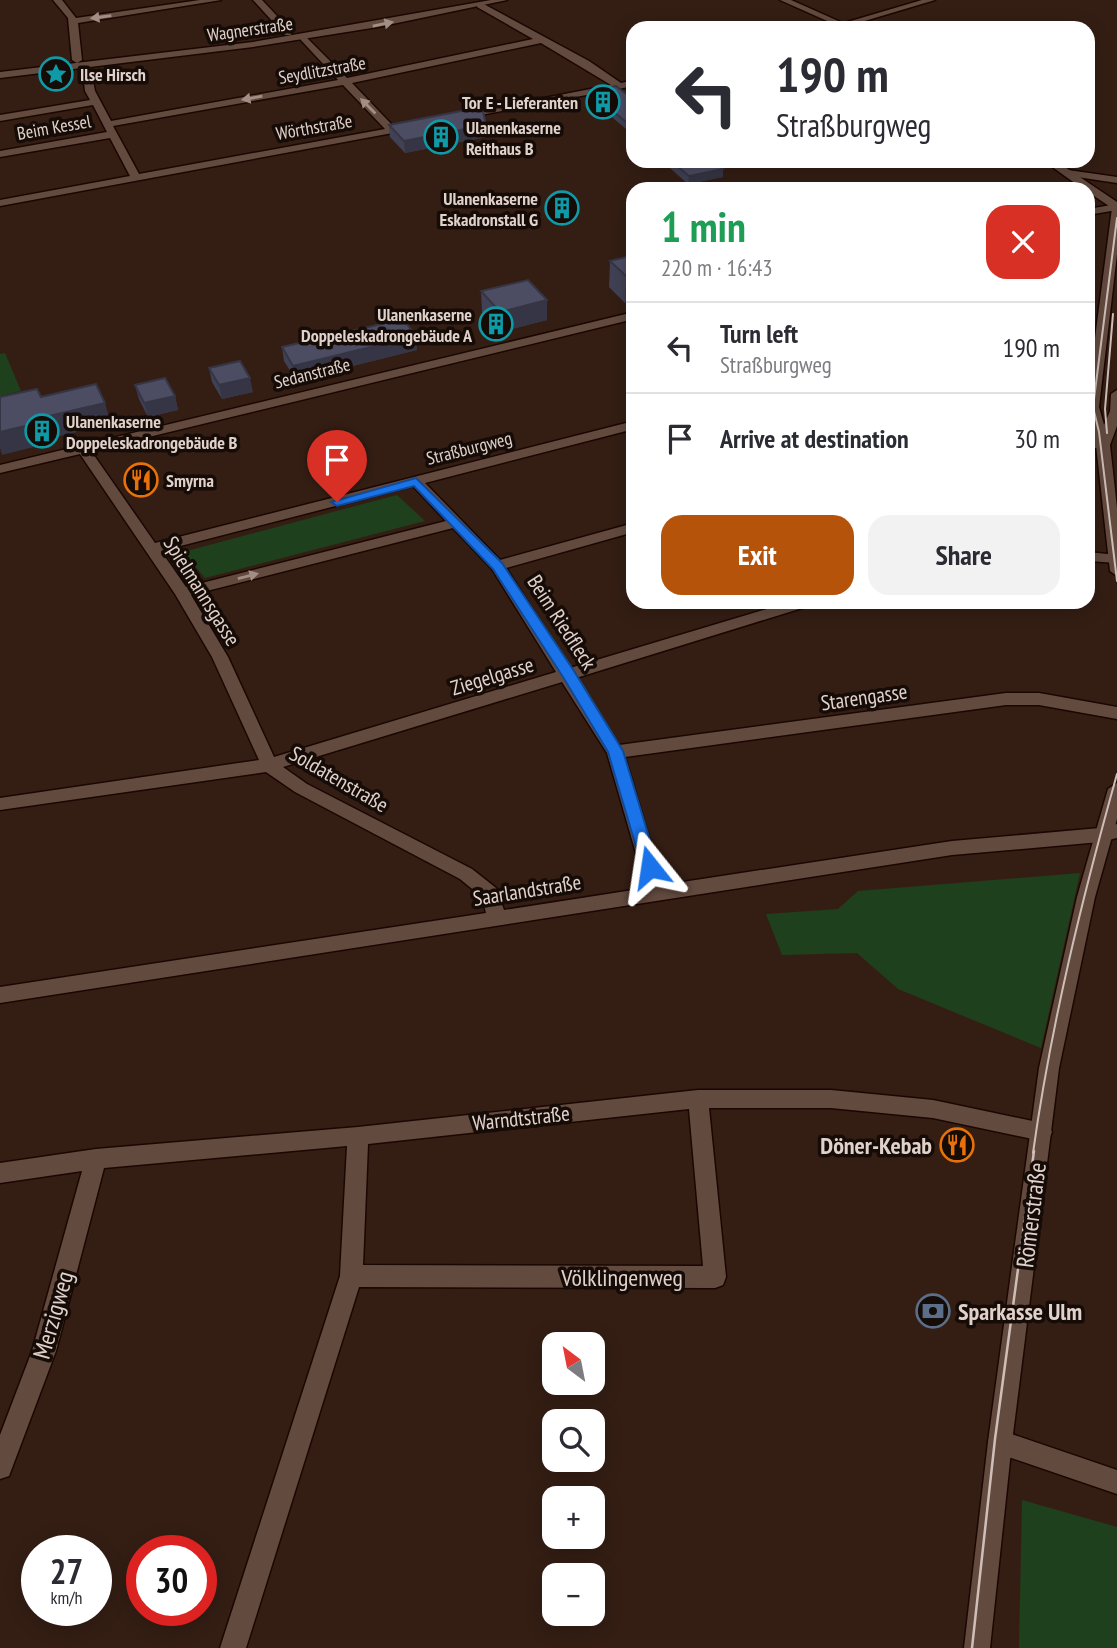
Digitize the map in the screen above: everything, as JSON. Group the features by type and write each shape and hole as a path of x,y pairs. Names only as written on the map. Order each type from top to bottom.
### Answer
{"street":[{"path":"57,0 68,9 73,21 81,63 95,102 136,178"},
{"path":"73,21 216,0"},
{"path":"257,0 288,33"},
{"name":"Wagnerstraße","path":"0,75 288,33 452,0"},
{"name":"Wagnerstraße","path":"0,67 81,63 303,37 476,2 503,0"},
{"path":"784,0 835,21"},
{"path":"861,21 918,1 931,0"},
{"path":"476,2 540,40 555,45 620,86"},
{"path":"303,37 392,131"},
{"name":"Seydlitzstraße","path":"110,129 540,40"},
{"path":"449,120 530,101 626,85"},
{"name":"Beim Kessel","path":"0,118 95,102"},
{"name":"Wörthstraße","path":"0,203 422,125"},
{"name":"Beim Kessel","path":"0,154 110,129"},
{"path":"1060,168 1080,182"},
{"path":"1068,173 1117,181"},
{"path":"1095,192 1117,181"},
{"path":"1095,193 1117,207"},
{"path":"1095,211 1117,207"},
{"path":"1095,390 1117,207"},
{"name":"Sedanstraße","path":"0,469 626,317"},
{"path":"1103,453 1116,411 1117,394"},
{"path":"1095,416 1103,453 1116,565 1095,558"},
{"name":"Straßburgweg","path":"151,549 626,427"},
{"name":"Spielmannsgasse","path":"83,449 182,593 220,657 269,765"},
{"name":"Beim Riedfleck","path":"416,481 458,522 497,566 569,674 615,751 656,891"},
{"path":"182,593 458,522"},
{"path":"497,566 626,529"},
{"name":"Ziegelgasse","path":"269,765 784,609"},
{"name":"Starengasse","path":"615,751 1006,699 1039,699 1117,713"},
{"name":"Soldatenstraße","path":"0,804 269,765 301,788 466,874 490,893 497,919"},
{"name":"Römerstraße","path":"977,1648 1000,1442 1049,1068 1089,885 1111,833 1117,789"},
{"name":"Saarlandstraße","path":"0,995 497,919 656,891 952,848 1111,833"},
{"name":"Warndtstraße","path":"0,1173 96,1159 358,1136 698,1099 844,1100 933,1109 1042,1132"},
{"name":"Völklingenweg","path":"351,1276 715,1277 698,1099"},
{"path":"233,1648 351,1276 358,1136"},
{"name":"Merzigweg","path":"0,1467 44,1351 96,1159"},
{"path":"1000,1442 1117,1482"}],"green space":[{"path":"5,353 21,391 0,396 0,354"},
{"path":"397,495 425,521 205,578 183,552"},
{"path":"1080,873 1041,1048 898,989 857,953 782,955 766,914 838,909 858,891"},
{"path":"1022,1500 1117,1527 1117,1648 1019,1648"}],"building":[{"path":"616,86 626,94 626,122 590,91"},
{"path":"482,107 486,125 404,141 389,125"},
{"path":"679,168 723,169 689,176"},
{"path":"626,257 626,276 610,261"},
{"path":"528,280 547,300 500,312 481,291"},
{"path":"403,319 416,336 293,366 282,347"},
{"path":"240,361 250,378 219,385 209,368"},
{"path":"165,378 175,396 144,403 135,385"},
{"path":"96,384 105,403 49,416 50,420 0,432 0,397 37,389 41,397"}],"tram line":[{"path":"1095,391 1117,218"},
{"path":"1107,433 1105,409 1113,314"},
{"path":"1095,415 1117,581"},
{"path":"1033,1153 1069,962 1117,774"},
{"path":"972,1648 995,1439 1034,1151"}],"place":[{"name":"Ilse Hirsch","path":"56,74"},
{"name":"Tor E - Lieferanten","path":"603,102"},
{"name":"Ulanenkaserne Reithaus B","path":"441,137"},
{"name":"Ulanenkaserne Eskadronstall G","path":"562,208"},
{"name":"Ulanenkaserne Doppeleskadrongebäude A","path":"496,324"},
{"name":"Ulanenkaserne Doppeleskadrongebäude B","path":"42,431"},
{"name":"Smyrna","path":"141,480"},
{"name":"Döner-Kebab","path":"957,1145"},
{"name":"Sparkasse Ulm","path":"933,1311"}],"route":[{"path":"337,502 416,481 458,522 497,566 569,674 615,751 624,772 650,867"}]}
